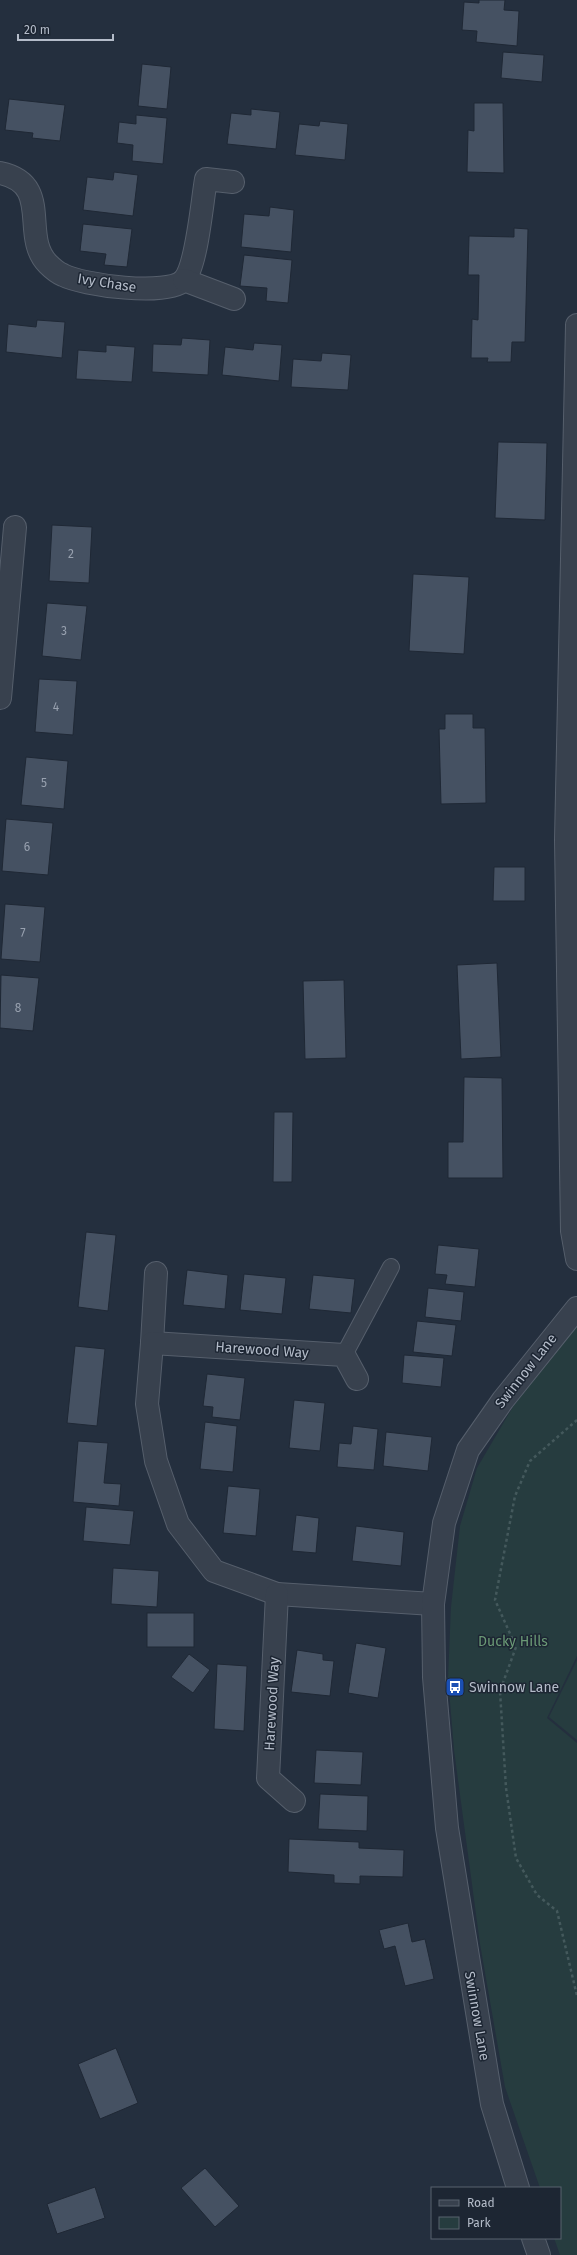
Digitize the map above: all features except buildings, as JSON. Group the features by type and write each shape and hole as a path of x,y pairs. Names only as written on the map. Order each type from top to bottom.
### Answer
{"street":[{"name":"Ivy Chase","path":"0,173 13,176 25,184 32,200 38,247 48,264 63,275 94,283 140,289 165,289 184,280"},
{"path":"233,182 206,179 192,263 184,280 234,299"},
{"path":"577,325 572,840 572,1231 577,1259"},
{"path":"0,698 16,527"},
{"path":"156,1273 147,1404 156,1460 178,1524 214,1571 277,1594 433,1604"},
{"name":"Swinnow Lane","path":"518,2187 492,2104 447,1828 434,1677 433,1604 444,1524 468,1450 503,1400 577,1308"},
{"name":"Harewood Way","path":"152,1343 344,1355"},
{"path":"344,1355 357,1379"},
{"name":"Harewood Way","path":"277,1594 268,1778 294,1801"},
{"path":"533,2239 539,2255"}],"lane":[{"path":"344,1355 391,1266"}],"path":[{"path":"577,1420 530,1461 515,1496 495,1600 516,1647 500,1691 506,1788 516,1858 537,1895 557,1911 577,1996"}],"green space":[{"name":"Ducky Hills","path":"577,1327 577,1656 547,1718 577,1743 577,2255 560,2255 554,2239 561,2239 561,2187 540,2187 505,2087 480,1944 454,1750 448,1678 451,1607 460,1526 477,1468 514,1405 565,1336"},
{"path":"577,1660 577,1740 549,1717"}],"place":[{"name":"Swinnow Lane","path":"455,1687"}]}
